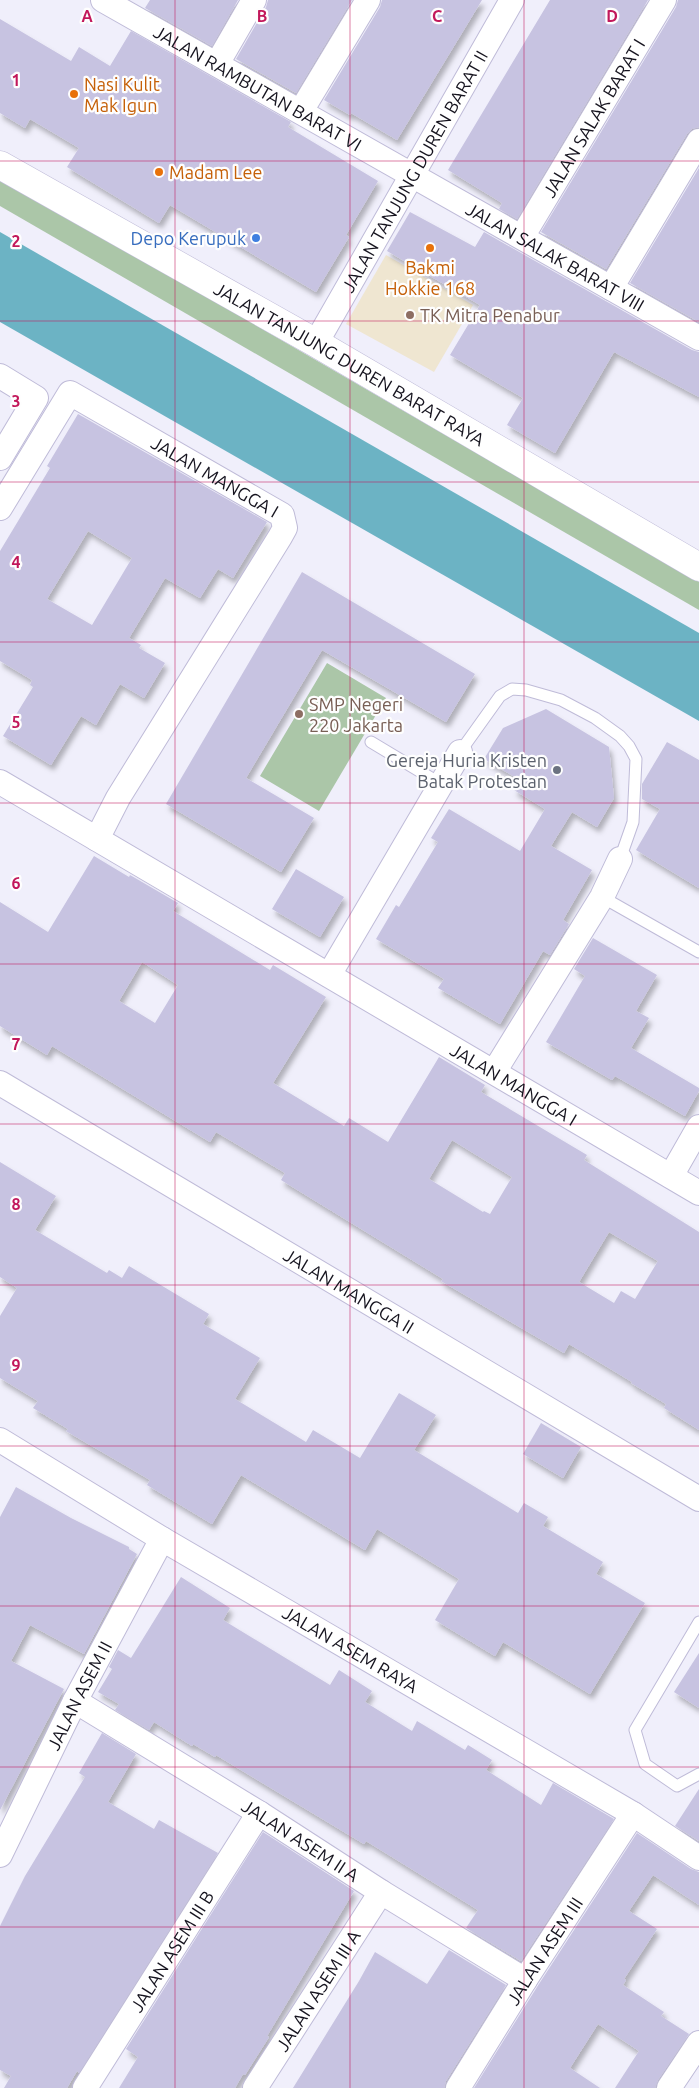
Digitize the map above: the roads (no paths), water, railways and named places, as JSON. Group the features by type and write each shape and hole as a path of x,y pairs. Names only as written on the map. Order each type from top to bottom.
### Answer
{"street":[{"name":"JALAN RAMBUTAN BARAT VI","path":"104,0 129,6 218,64 412,174"},
{"path":"218,64 254,0"},
{"path":"301,111 368,0"},
{"name":"JALAN TANJUNG DUREN BARAT II","path":"316,343 512,0"},
{"name":"JALAN SALAK BARAT I","path":"522,236 664,0"},
{"path":"611,288 699,141"},
{"name":"JALAN TANJUNG DUREN BARAT RAYA","path":"0,165 316,343 699,566"},
{"name":"JALAN SALAK BARAT VIII","path":"412,174 699,338"},
{"path":"0,376 36,398 0,458"},
{"name":"JALAN MANGGA I","path":"0,508 70,394 282,515 284,528 280,537 118,798 97,839"},
{"path":"329,975 460,752"},
{"name":"JALAN MANGGA I","path":"0,782 699,1193"},
{"path":"494,1072 602,896 620,859"},
{"name":"JALAN MANGGA II","path":"0,1083 699,1499"},
{"path":"671,1176 699,1127"},
{"name":"JALAN ASEM RAYA","path":"3,1449 162,1539 633,1814 699,1858"},
{"name":"JALAN ASEM II","path":"0,1855 75,1701 162,1539"},
{"name":"JALAN ASEM II A","path":"75,1701 259,1813 381,1892 525,1980"},
{"name":"JALAN ASEM III B","path":"85,2088 259,1813"},
{"name":"JALAN ASEM III","path":"458,2088 525,1980 633,1814"},
{"name":"JALAN ASEM III A","path":"256,2088 381,1892"},
{"path":"669,2088 699,2043"}],"lane":[{"path":"460,752 500,696 512,689 526,690 561,700 595,718 620,736 629,746 636,759 633,822 620,859"},
{"path":"371,742 441,784"},
{"path":"602,896 699,952"},
{"path":"699,1622 635,1730 645,1764 678,1786 699,1774"}],"water":[{"path":"0,232 699,633 699,721 0,322"}],"place":[{"name":"Nasi Kulit Mak Igun","path":"74,94"},
{"name":"Madam Lee","path":"159,172"},
{"name":"Depo Kerupuk","path":"256,238"},
{"name":"Bakmi Hokkie 168","path":"430,248"},
{"name":"TK Mitra Penabur","path":"410,315"},
{"name":"SMP Negeri 220 Jakarta","path":"299,714"},
{"name":"Gereja Huria Kristen Batak Protestan","path":"557,770"}]}
